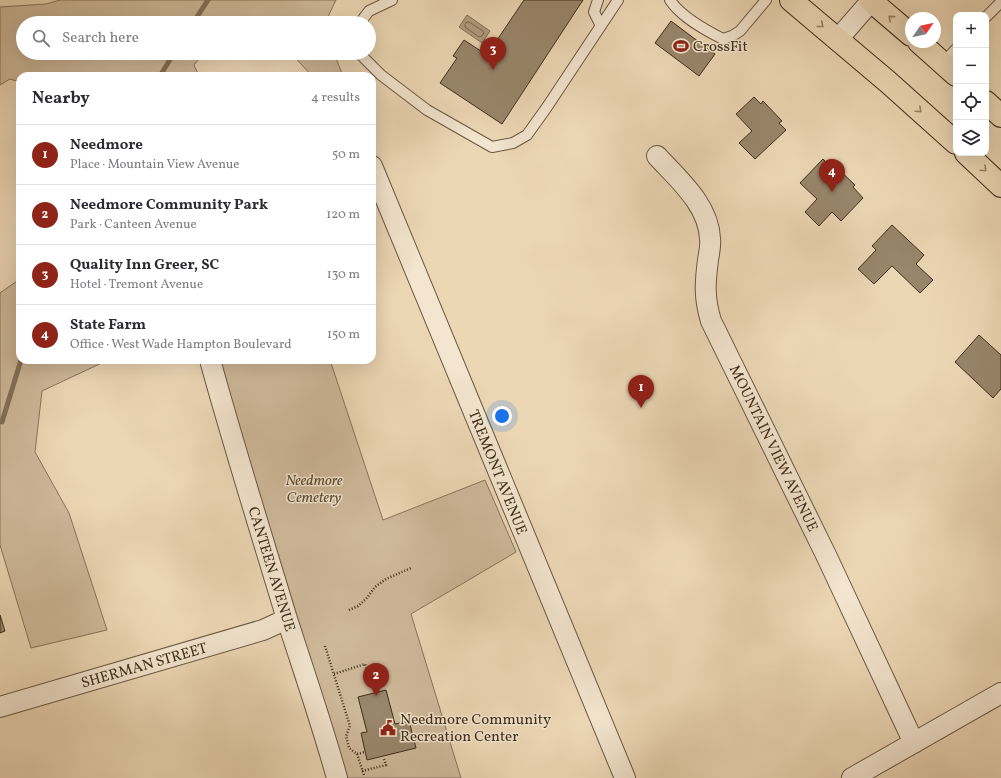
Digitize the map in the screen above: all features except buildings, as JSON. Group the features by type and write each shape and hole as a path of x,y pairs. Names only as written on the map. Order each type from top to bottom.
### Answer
{"main road":[{"path":"791,0 888,82 953,140"},
{"path":"871,0 905,30"},
{"path":"929,48 952,62"},
{"path":"989,105 1001,116"},
{"path":"969,156 1001,186"}],"street":[{"path":"838,39 871,0"},
{"name":"MOUNTAIN VIEW AVENUE","path":"657,156 695,198 706,218 710,239 705,296 711,321 826,555 914,743"},
{"name":"TREMONT AVENUE","path":"376,176 625,778"},
{"name":"CANTEEN AVENUE","path":"211,364 287,619 337,778"},
{"name":"SHERMAN STREET","path":"0,707 256,632 287,619"},
{"path":"852,778 1001,693"}],"lane":[{"path":"366,16 370,11 392,0"},
{"path":"598,0 594,12 601,26"},
{"path":"366,60 380,75 427,110 492,147 513,143 527,135 618,0"},
{"path":"670,0 673,5 695,24 723,39 740,31 766,0"},
{"path":"989,14 1001,1"}],"path":[{"path":"349,610 358,606 366,599 375,587 386,579 411,568"},
{"path":"325,646 350,726 346,736 349,748 357,754 364,775"},
{"path":"334,674 365,664 372,685"},
{"path":"357,754 365,752"},
{"path":"362,771 386,765 384,759"}],"green space":[{"path":"60,0 336,0 328,16 16,16 16,60 198,60 194,65 197,72 16,72 16,81 10,79 0,85 0,7 46,4"},
{"path":"297,60 337,60 341,72 308,72"},
{"path":"16,282 16,364 99,364 42,391 35,452 69,513 107,630 31,648 0,545 0,293"},
{"name":"Needmore Cemetery","path":"217,364 331,364 383,520 485,480 516,552 411,614 461,778 340,778"}],"water":[{"path":"467,15 490,31 482,43 459,27"}],"waterway":[{"path":"198,16 208,0"},
{"path":"162,72 170,60"},
{"path":"2,422 20,364"}],"place":[{"name":"CrossFit","path":"681,46"},
{"name":"Quality Inn Greer, SC","path":"493,70"},
{"name":"State Farm","path":"832,192"},
{"name":"Needmore","path":"641,408"},
{"name":"Needmore Community Park","path":"376,696"},
{"name":"Needmore Community Recreation Center","path":"388,728"}]}
